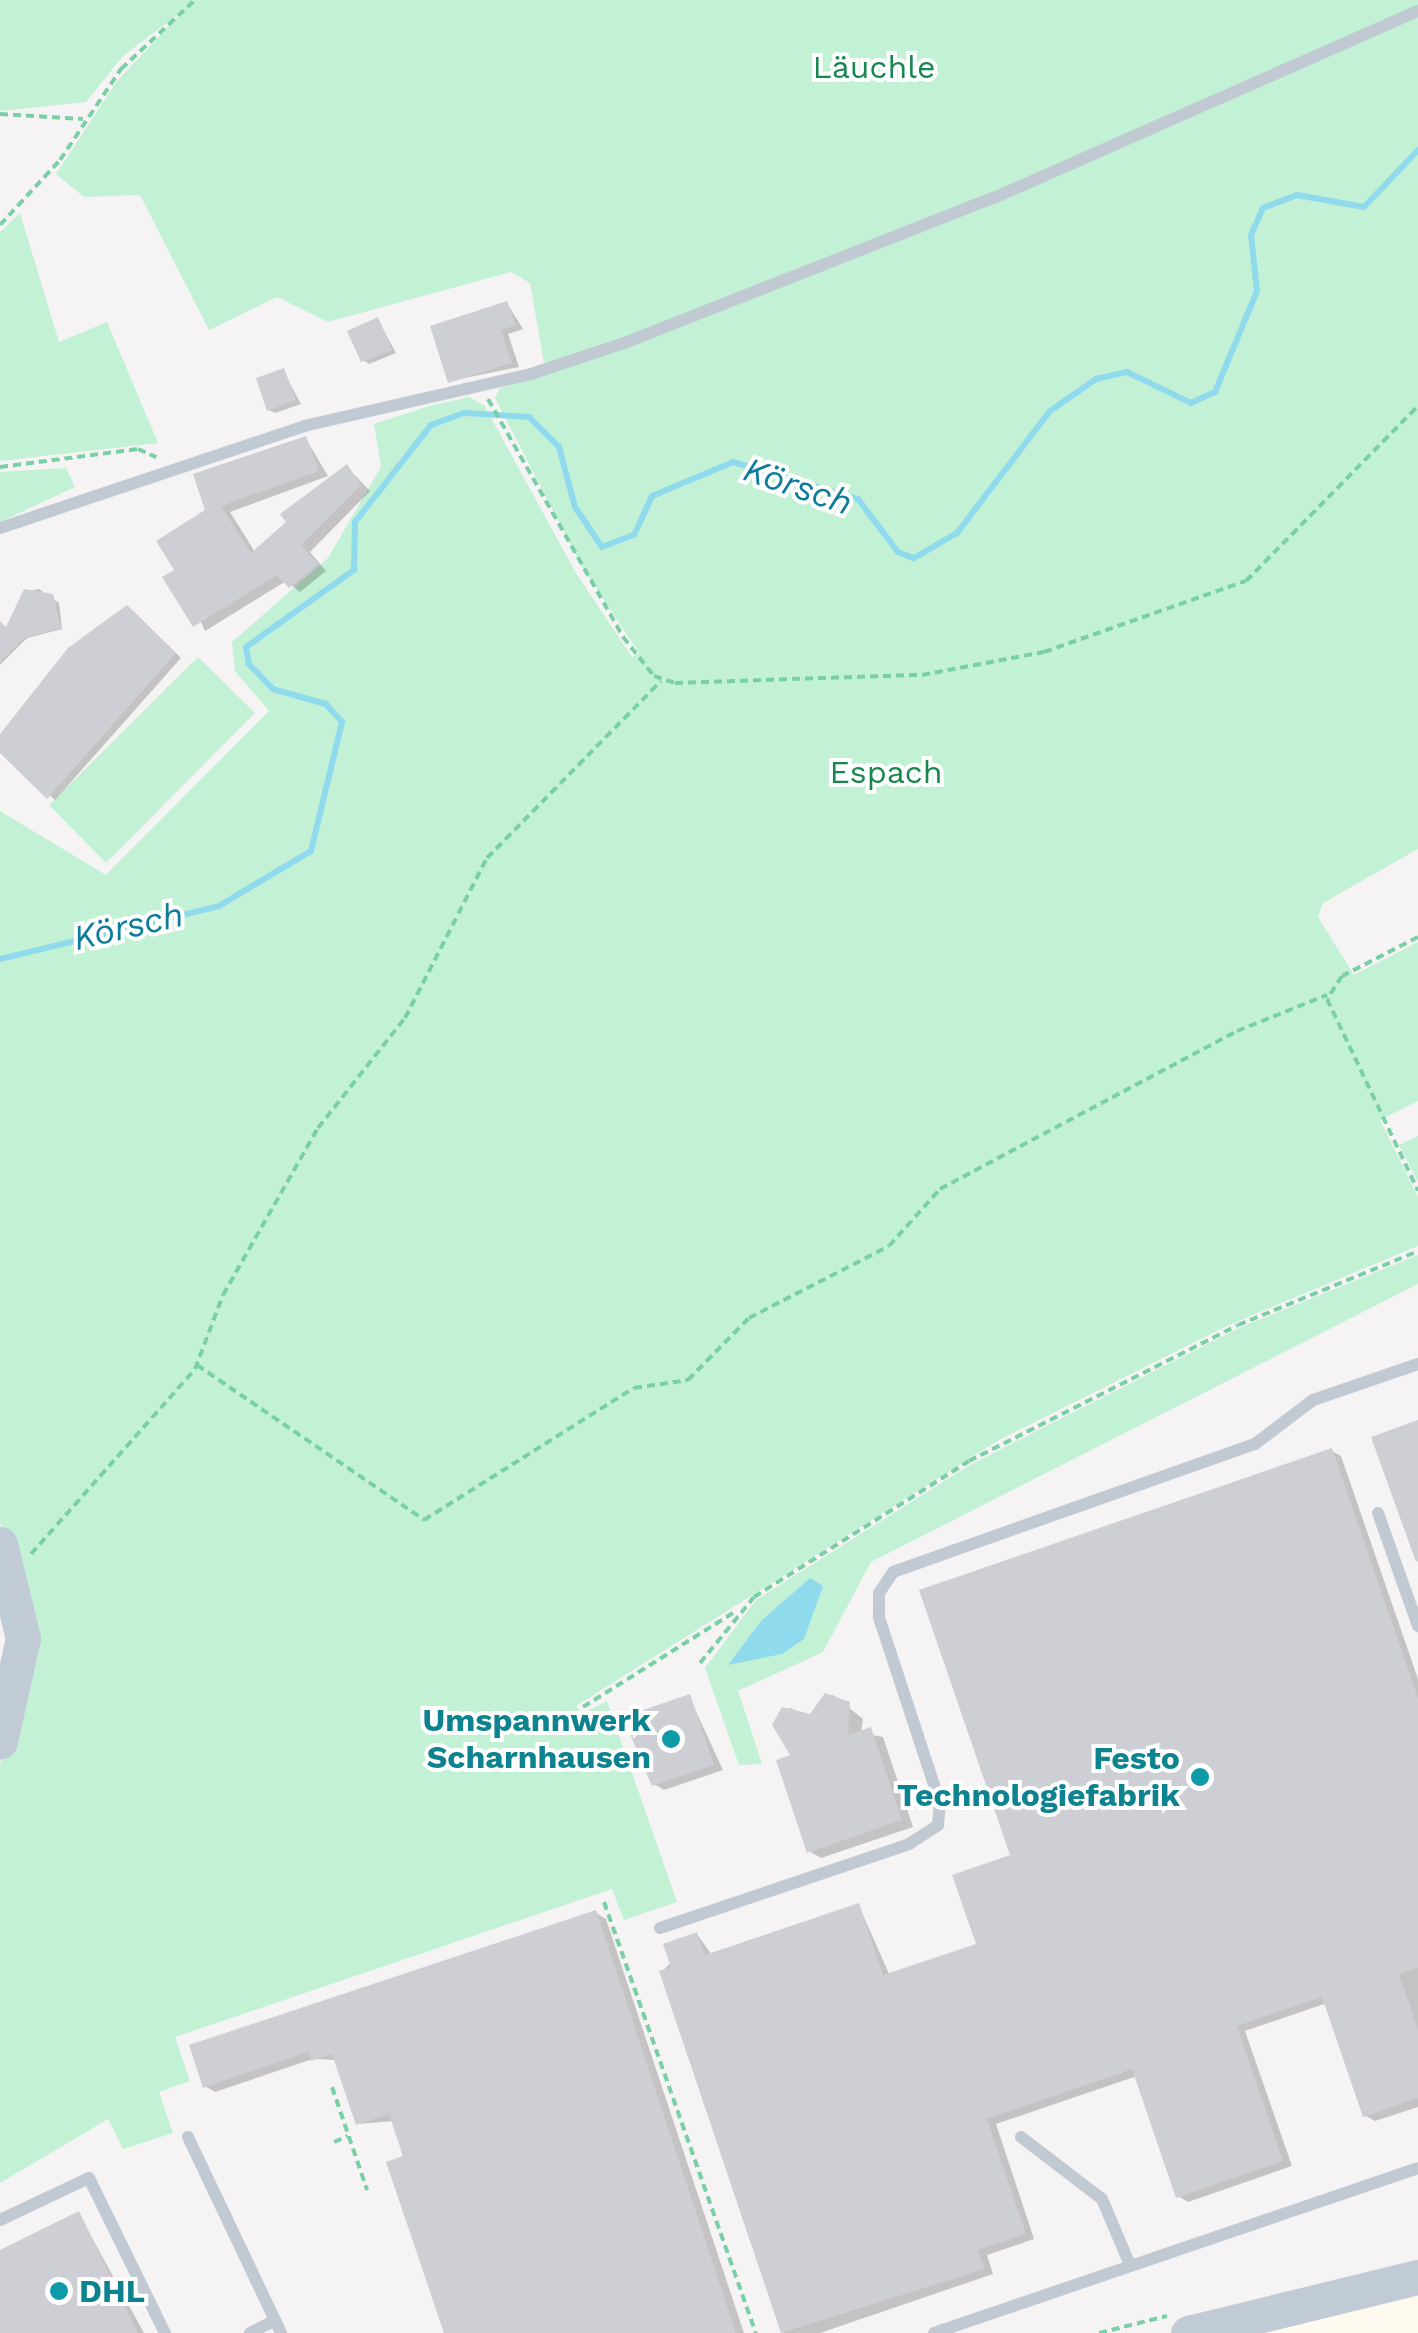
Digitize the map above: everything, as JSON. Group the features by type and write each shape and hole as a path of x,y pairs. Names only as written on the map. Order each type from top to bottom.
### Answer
{"main road":[{"path":"0,1742 22,1650 5,1556"},
{"path":"1188,2333 1418,2278"}],"lane":[{"path":"0,528 169,469 626,342 996,197 1418,11"},
{"path":"660,1928 909,1844 938,1825 940,1803 879,1617 878,1593 893,1572 1255,1444 1313,1400 1418,1364"},
{"path":"1378,1513 1418,1626"},
{"path":"188,2137 278,2327 250,2333"},
{"path":"1021,2137 1102,2199 1130,2264"},
{"path":"934,2333 1418,2168"},
{"path":"0,2220 89,2178 165,2333"}],"path":[{"path":"0,225 60,160 83,119 194,0"},
{"path":"0,114 83,119"},
{"path":"491,404 580,572 661,681"},
{"path":"5,1556 197,1364 268,1216 343,1087 404,1018 469,885 528,807 661,681 922,675 1044,652 1246,581 1277,559 1418,406"},
{"path":"0,467 138,448 169,469"},
{"path":"197,1364 424,1520 634,1388 688,1380 749,1318 872,1256 908,1218 988,1163 1237,1031 1327,995 1342,976 1418,938"},
{"path":"1327,995 1418,1190"},
{"path":"583,1707 982,1453 1238,1325 1418,1251"},
{"path":"700,1663 737,1610"},
{"path":"604,1902 756,2333"},
{"path":"332,2087 368,2190"},
{"path":"334,2142 349,2136"}],"shaded area":[{"path":"1418,2292 1418,2333 1233,2333"}],"green space":[{"path":"0,0 1418,0 1418,849 1323,903 1318,917 1354,975 1418,942 1418,1101 1380,1120 1418,1197 1418,1246 1229,1325 999,1440 576,1706 582,1714 607,1701 677,1902 624,1920 612,1889 175,2037 190,2081 159,2092 173,2133 123,2149 108,2119 0,2183 0,1765 32,1608 0,1522 0,811 106,875 269,711 235,671 232,642 328,558 381,467 374,424 429,406 469,397 484,405 576,573 632,657 639,653 581,565 495,398 500,388 562,370 558,360 544,364 530,283 511,272 328,322 277,297 209,330 140,195 84,197 56,174 117,81 184,10 123,56 86,102 0,111"},
{"path":"20,213 59,342 107,322 158,443 0,461 0,232"},
{"path":"66,468 75,487 0,522 0,472"},
{"path":"198,657 255,713 106,863 49,805"},
{"path":"1418,1136 1418,1182 1399,1145"},
{"path":"1418,1255 1418,1284 871,1562 823,1652 738,1691 762,1764 739,1765 705,1668 756,1600 970,1465 1239,1328"}],"water":[{"path":"810,1578 823,1586 804,1639 782,1654 728,1665 761,1621"}],"building":[{"path":"507,301 516,325 501,330 512,363 448,383 430,326"},
{"path":"378,317 392,350 361,362 347,331"},
{"path":"284,368 296,400 267,411 256,378"},
{"path":"306,436 319,471 221,506 251,553 286,522 280,514 347,464 361,485 301,545 318,564 289,588 277,575 193,627 162,577 174,570 156,541 205,510 193,474"},
{"path":"24,589 53,594 61,628 24,638 0,662 0,621 6,627"},
{"path":"127,605 176,653 47,799 0,753 0,734 68,648"},
{"path":"1418,1420 1418,1561 1416,1562 1371,1437"},
{"name":"Festo Technologiefabrik","path":"1332,1448 1418,1698 1418,1968 1399,1974 1418,2029 1418,2098 1363,2117 1322,1997 1237,2026 1283,2161 1176,2198 1132,2069 987,2119 1026,2234 978,2250 985,2269 781,2333 659,1971 671,1967 663,1944 697,1932 705,1955 859,1903 883,1975 976,1944 952,1875 1010,1855 919,1590"},
{"path":"825,1693 850,1702 848,1735 871,1727 902,1820 807,1853 776,1760 790,1755 772,1725 782,1707 810,1714"},
{"name":"Umspannwerk Scharnhausen","path":"690,1694 714,1765 652,1786 623,1717"},
{"path":"596,1910 736,2333 444,2333 386,2162 403,2156 389,2114 356,2125 332,2054 311,2061 308,2052 203,2088 189,2045"},
{"name":"DHL","path":"79,2211 138,2333 0,2333 0,2250"}],"waterway":[{"name":"Körsch","path":"0,959 219,906 311,851 342,722 326,704 273,689 249,664 246,647 354,570 355,522 431,425 464,413 529,417 559,447 575,507 602,547 634,535 652,496 733,462 858,499 898,552 914,558 957,533 1050,411 1096,379 1127,372 1191,403 1215,392 1257,291 1251,235 1263,208 1297,195 1364,207 1418,150"}],"place":[{"name":"Umspannwerk Scharnhausen","path":"671,1739"},
{"name":"Festo Technologiefabrik","path":"1200,1777"},
{"name":"DHL","path":"59,2291"}],"park label":[{"name":"Läuchle","path":"874,67"},
{"name":"Espach","path":"886,772"}]}
